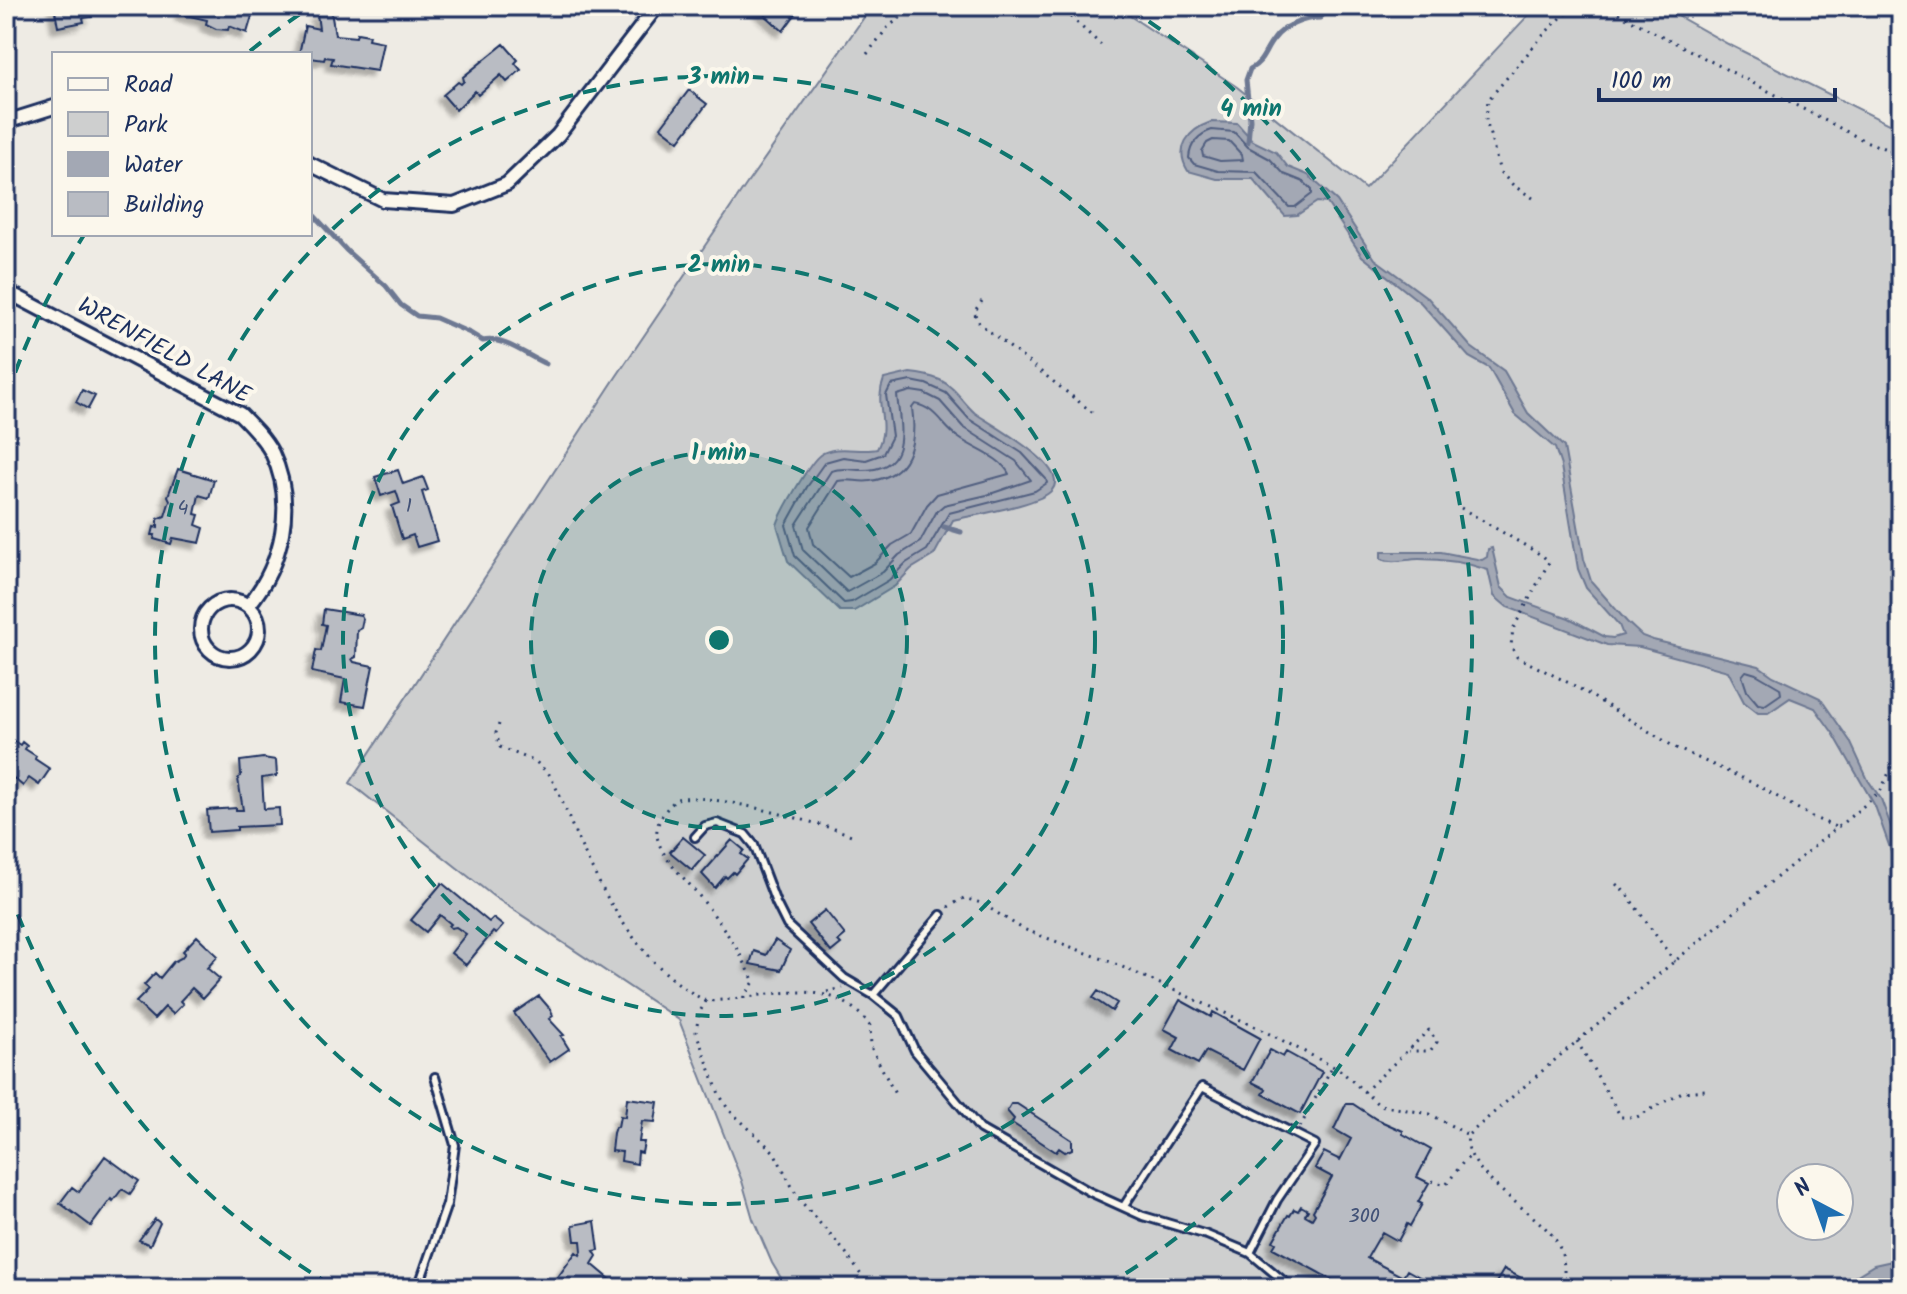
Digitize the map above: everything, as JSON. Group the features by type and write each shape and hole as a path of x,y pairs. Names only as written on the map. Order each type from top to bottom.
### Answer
{"street":[{"path":"312,165 383,200 454,205 507,184 558,135 657,6"},
{"path":"6,122 52,108"},
{"name":"WRENFIELD LANE","path":"6,291 240,414 252,426 271,452 283,489 284,537 259,593 248,606"},
{"path":"223,601 239,601 248,606 255,614 258,625 258,636 253,646 237,657 216,655 205,644 201,633 205,613 223,601"}],"lane":[{"path":"695,837 705,826 717,823 745,834 754,845 787,925 852,983 899,1016 915,1051 980,1129 1090,1192 1143,1216 1207,1235 1250,1253 1292,1288"},
{"path":"873,995 941,915"},
{"path":"418,1288 447,1204 455,1145 435,1077"},
{"path":"1124,1206 1202,1087 1315,1144 1277,1200 1250,1253"}],"path":[{"path":"867,54 888,27 916,6"},
{"path":"1059,6 1101,45"},
{"path":"1533,198 1500,172 1486,120 1488,100 1546,32 1579,6"},
{"path":"1604,6 1863,140 1901,155"},
{"path":"982,301 974,312 979,323 1097,416"},
{"path":"1461,508 1547,559 1547,568 1513,629 1510,641 1513,652 1524,663 1575,686 1676,748 1755,784 1814,818 1838,827"},
{"path":"499,724 496,733 500,747 536,762 549,774 600,884 634,938 670,976 706,1001 824,992 839,990 852,983"},
{"path":"1563,1288 1564,1265 1556,1240 1498,1188 1472,1155 1466,1143 1468,1135 1577,1041 1867,803 1881,790 1901,747"},
{"path":"743,998 753,986 750,974 728,936 660,845 657,834 663,814 677,799 694,797 774,813 854,836"},
{"path":"1616,884 1675,962"},
{"path":"941,915 950,905 964,898 981,903 1023,929 1211,1005 1332,1066 1379,1105 1430,1114 1468,1135"},
{"path":"824,992 851,1007 870,1026 871,1047 896,1096"},
{"path":"706,1001 699,1013 696,1032 719,1094 728,1109 774,1152 798,1198 846,1253 870,1288"},
{"path":"1364,1092 1429,1030 1437,1042 1430,1051 1409,1051"},
{"path":"1577,1041 1621,1117 1637,1117 1682,1092 1706,1090"},
{"path":"1296,1134 1332,1066"},
{"path":"1432,1181 1446,1185 1472,1155"},
{"path":"1689,1288 1712,1282"}],"green space":[{"path":"872,6 1115,6 1237,87 1365,189 1537,6 1660,6 1728,44 1901,130 1901,1288 787,1288 772,1263 753,1219 742,1181 679,1020 493,896 350,783 616,377"}],"water":[{"path":"1211,122 1237,123 1253,141 1276,152 1288,167 1308,175 1337,201 1375,259 1428,298 1471,347 1504,371 1528,413 1564,447 1584,559 1591,581 1627,622 1642,636 1759,666 1820,698 1850,741 1868,780 1881,799 1901,854 1901,873 1875,806 1815,708 1790,698 1768,713 1758,713 1744,702 1728,671 1640,647 1607,645 1507,607 1494,596 1488,570 1445,560 1381,559 1381,552 1441,552 1482,560 1487,557 1488,549 1492,548 1501,587 1511,597 1569,618 1605,637 1623,635 1619,625 1586,588 1578,569 1561,466 1555,448 1515,414 1489,368 1469,357 1421,303 1362,256 1327,203 1317,202 1297,215 1285,216 1253,179 1217,179 1188,171 1182,155 1183,147 1190,135"},
{"path":"910,373 946,383 975,413 1040,458 1055,480 1052,490 1034,500 953,520 934,555 911,569 895,586 854,611 840,611 788,561 777,525 796,488 820,455 840,449 877,449 882,431 880,398 884,379"},
{"path":"1901,1259 1901,1288 1836,1288 1874,1265"}],"building":[{"path":"54,6 90,6 92,17 83,18 84,22 58,27"},
{"path":"184,6 255,6 247,33 229,26 228,30 216,29 206,24 207,20 181,14"},
{"path":"789,6 797,12 783,31 756,7"},
{"path":"331,11 335,35 356,37 357,33 383,42 377,71 331,64 333,58 312,58 312,52 299,52 305,26 319,29 317,14"},
{"path":"504,44 518,60 515,63 521,70 507,82 501,75 478,95 475,91 456,110 443,95 458,82 461,84 463,77"},
{"path":"689,90 707,104 679,141 661,127"},
{"path":"82,390 95,396 88,409 76,402"},
{"path":"178,469 214,480 209,498 199,495 195,514 199,515 196,525 204,528 200,543 173,538 171,544 154,539 155,535 152,535 154,527 158,528 158,519 165,516 170,500 168,496"},
{"path":"398,470 403,484 423,477 428,490 422,492 437,541 417,547 413,535 402,539 392,506 400,503 396,491 381,496 375,477"},
{"path":"324,609 361,615 363,619 361,628 357,630 356,657 352,659 373,666 365,706 341,702 345,679 312,672 316,650 321,651 326,625 322,624"},
{"path":"9,738 20,745 22,742 27,746 25,749 36,756 35,759 50,769 39,785 29,778 23,786 6,772 6,741"},
{"path":"276,760 277,776 262,778 264,809 279,808 280,825 209,832 207,810 243,810 238,779 241,775 240,761"},
{"path":"683,837 705,855 692,870 670,852"},
{"path":"732,840 744,850 741,854 748,859 735,874 725,876 715,888 702,874"},
{"path":"442,883 489,922 493,918 503,926 496,934 493,932 466,965 451,953 466,934 456,927 451,928 451,924 440,915 426,932 411,920"},
{"path":"825,910 845,935 838,941 841,944 831,952 808,924"},
{"path":"197,936 218,956 207,968 220,979 203,998 192,988 173,1014 165,1007 154,1019 136,1002 149,989 144,985 155,973 160,978 173,962 181,958 185,953 183,951"},
{"path":"775,940 790,950 781,970 750,964 754,951 766,955"},
{"path":"1098,991 1117,1003 1112,1011 1093,998"},
{"path":"539,996 551,1010 553,1016 549,1019 564,1035 561,1036 569,1049 550,1062 514,1013"},
{"path":"1180,1000 1211,1017 1213,1012 1260,1038 1243,1070 1206,1051 1198,1064 1172,1050 1179,1037 1164,1029"},
{"path":"1270,1050 1283,1057 1286,1052 1322,1072 1300,1114 1263,1094 1266,1089 1252,1082"},
{"path":"627,1098 658,1102 655,1122 642,1121 639,1142 644,1142 642,1153 638,1152 637,1164 621,1161 622,1152 611,1151 615,1127 618,1127 620,1116 625,1117"},
{"path":"1011,1104 1017,1104 1072,1140 1072,1149 1065,1152 1059,1148 1056,1152 1012,1123 1014,1119 1007,1111"},
{"path":"1346,1104 1353,1104 1403,1131 1403,1134 1431,1150 1417,1177 1429,1183 1410,1226 1407,1224 1398,1241 1382,1232 1367,1258 1403,1277 1407,1270 1434,1285 1432,1288 1340,1288 1342,1285 1273,1248 1276,1243 1273,1241 1294,1209 1298,1211 1301,1206 1308,1210 1305,1215 1312,1219 1315,1214 1313,1211 1332,1177 1315,1168 1324,1152 1340,1160 1351,1139 1334,1129"},
{"path":"105,1156 139,1181 130,1194 122,1189 113,1201 111,1199 91,1226 60,1203 72,1187 79,1192"},
{"path":"155,1219 160,1223 150,1245 139,1240"},
{"path":"595,1221 599,1250 594,1251 597,1256 592,1264 611,1280 605,1288 550,1288 576,1252 580,1255 582,1251 581,1241 575,1241 573,1225"},
{"path":"1504,1269 1525,1280 1521,1288 1511,1288 1497,1281"}],"waterway":[{"path":"1248,142 1250,119 1246,80 1250,69 1283,30 1301,21 1320,18 1331,6"},
{"path":"312,213 347,251 386,286 401,305 417,316 436,318 483,341 499,341 546,364"},
{"path":"944,527 961,532"}]}
